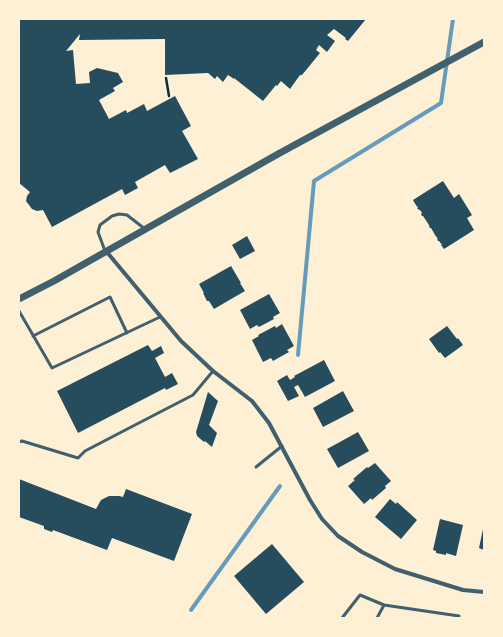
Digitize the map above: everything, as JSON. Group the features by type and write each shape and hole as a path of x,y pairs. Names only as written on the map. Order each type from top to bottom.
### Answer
{"street":[{"path":"19,300 271,158 484,42"},
{"path":"106,251 181,341 213,371 252,401 269,423 322,520 338,536 362,552 395,569 464,590 484,592"}],"lane":[{"path":"106,251 98,232 100,225 112,216 119,214 127,215 145,229"},
{"path":"33,336 110,297 127,333"},
{"path":"19,311 52,368 160,317"},
{"path":"19,442 22,441 78,458 85,451 193,395 213,371"},
{"path":"256,467 282,446"},
{"path":"342,618 360,595 384,605 459,616"},
{"path":"377,618 384,605"}],"path":[{"path":"166,78 169,96"}],"building":[{"path":"19,19 366,19 348,41 334,29 327,35 335,41 327,52 319,45 316,50 320,53 302,75 300,75 290,89 281,81 263,101 228,75 223,82 217,76 215,79 208,73 165,75 165,39 79,40 80,34 66,51 73,50 76,84 90,83 89,72 97,68 118,73 123,82 113,88 115,91 99,100 109,119 126,110 127,113 144,104 147,111 175,96 191,126 182,131 198,159 170,173 165,165 135,182 138,188 125,195 122,189 52,227 43,210 37,211 32,209 26,201 30,192 19,183"},
{"path":"443,181 454,198 459,194 472,215 467,218 474,230 444,249 413,200"},
{"path":"247,236 255,251 240,259 232,245"},
{"path":"231,266 245,291 214,309 209,301 207,301 199,284"},
{"path":"269,294 280,313 273,317 274,319 259,327 257,325 250,329 240,310"},
{"path":"282,324 294,346 287,350 289,352 273,361 271,358 263,362 252,340 259,336 258,335"},
{"path":"447,326 463,345 445,358 440,352 439,353 429,339"},
{"path":"148,345 152,351 161,346 164,353 155,358 165,377 172,373 178,384 166,390 165,388 78,433 57,391"},
{"path":"324,360 335,381 305,397 298,385 294,387 299,396 288,401 277,381 287,375 290,380 295,377 294,376"},
{"path":"343,391 354,411 323,427 313,408"},
{"path":"208,392 218,401 209,425 217,433 212,447 197,436 196,432"},
{"path":"358,432 369,451 338,468 327,449"},
{"path":"375,463 391,481 385,486 386,488 372,500 371,498 364,504 348,486 355,480 353,479 367,467 368,468"},
{"path":"19,479 96,509 101,500 109,496 123,497 126,489 192,514 174,561 112,538 107,550 53,530 52,532 44,529 44,526 19,517"},
{"path":"390,499 396,504 397,502 417,520 401,539 375,517"},
{"path":"440,519 463,525 456,556 446,553 446,555 436,553 436,551 433,550"},
{"path":"484,529 484,550 479,548"},
{"path":"272,544 304,582 266,614 234,576"}],"waterway":[{"path":"298,355 314,181 441,103 453,19"},
{"path":"191,610 280,486"}]}
